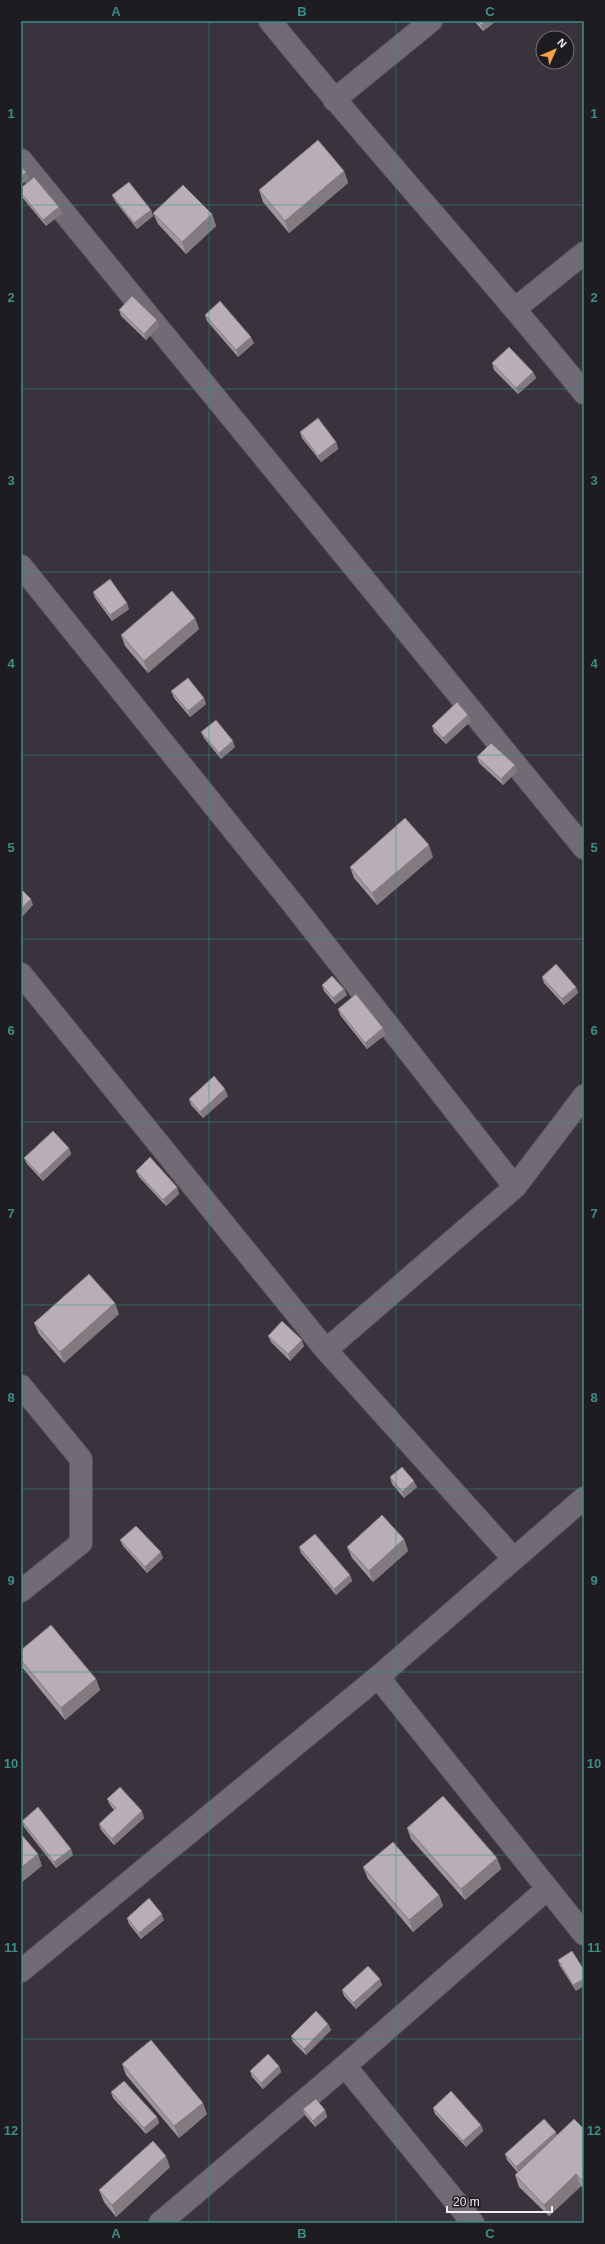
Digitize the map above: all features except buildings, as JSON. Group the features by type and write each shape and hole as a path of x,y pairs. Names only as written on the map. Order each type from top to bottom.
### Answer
{"street":[{"path":"270,21 334,100 516,308 584,392"},
{"path":"334,100 431,21"},
{"path":"21,160 584,848"},
{"path":"516,308 584,253"},
{"path":"21,566 293,904 515,1187"},
{"path":"21,974 326,1350 514,1559"},
{"path":"326,1350 515,1187 584,1096"},
{"path":"21,1386 81,1459 81,1543 21,1591"},
{"path":"21,1971 378,1677 584,1498"},
{"path":"378,1677 584,1934"},
{"path":"160,2223 345,2066 547,1889"},
{"path":"345,2066 473,2223"}]}
